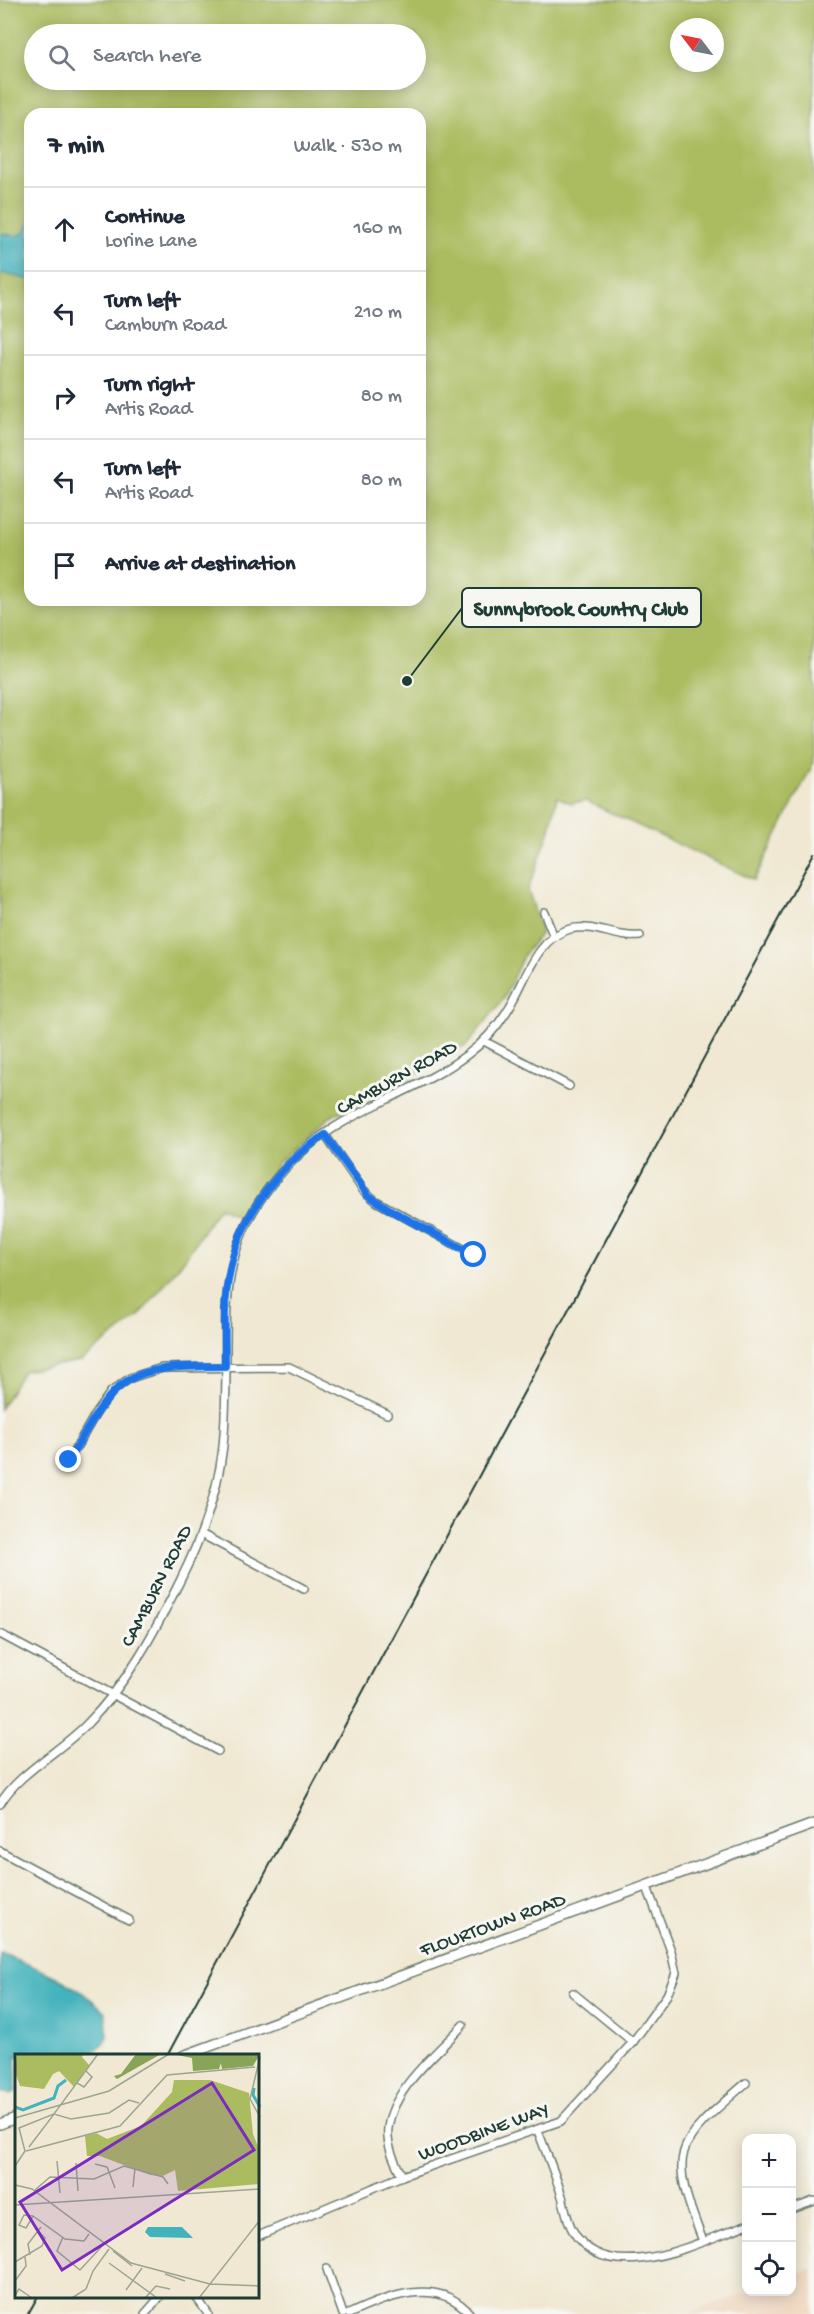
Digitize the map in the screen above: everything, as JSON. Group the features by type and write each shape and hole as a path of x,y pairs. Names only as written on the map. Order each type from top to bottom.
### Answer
{"main road":[{"name":"FLOURTOWN ROAD","path":"188,2054 814,1824"},
{"path":"0,2124 15,2118"}],"street":[{"path":"544,912 554,937 576,928 620,936 640,936"},
{"name":"CAMBURN ROAD","path":"0,1804 13,1788 87,1724 113,1694 163,1613 201,1534 213,1498 222,1450 227,1288 232,1261 244,1231 267,1190 305,1149 325,1135 445,1070 483,1041 505,1014 538,955 554,937"},
{"path":"483,1041 568,1086"},
{"path":"325,1135 368,1195 392,1211 474,1255"},
{"path":"69,1460 106,1399 130,1378 147,1371 168,1367 289,1367 387,1414"},
{"path":"201,1534 304,1589"},
{"path":"0,1634 218,1751"},
{"path":"0,1851 129,1920"},
{"name":"WOODBINE WAY","path":"260,2235 402,2176 538,2131 561,2121 633,2042 667,1995 676,1973 672,1951 647,1887"},
{"path":"573,1993 633,2042"},
{"path":"402,2176 392,2154 388,2130 397,2100 463,2025"},
{"path":"703,2241 686,2198 680,2174 680,2156 706,2118 746,2083"},
{"path":"538,2131 572,2231 599,2256 631,2261 664,2254 742,2227"},
{"path":"796,2208 814,2201"},
{"path":"327,2269 343,2314"},
{"path":"348,2314 384,2299 420,2292 439,2293 470,2314"},
{"path":"145,2314 158,2299"},
{"path":"198,2299 208,2314"}],"shaded area":[{"path":"814,2268 814,2314 687,2314 742,2294 796,2296 796,2275"}],"green space":[{"path":"0,0 814,0 814,762 754,880 586,801 571,803 557,797 549,833 528,890 542,932 523,956 504,998 467,1045 404,1081 330,1117 279,1162 242,1219 219,1207 184,1260 139,1316 81,1361 23,1371 0,1409"}],"water":[{"path":"24,232 24,279 0,273 0,233 17,236"},
{"path":"0,1953 56,1977 94,2001 105,2012 107,2035 103,2045 85,2054 15,2054 15,2092 11,2094 0,2092"}],"railway":[{"path":"168,2054 814,853"},
{"path":"28,2314 36,2299"}],"place":[{"name":"Sunnybrook Country Club","path":"407,681"}],"route":[{"path":"69,1460 111,1392 130,1378 147,1371 175,1366 225,1366 227,1288 235,1251 250,1218 267,1190 305,1149 325,1135 368,1195 392,1211 474,1255"}]}
